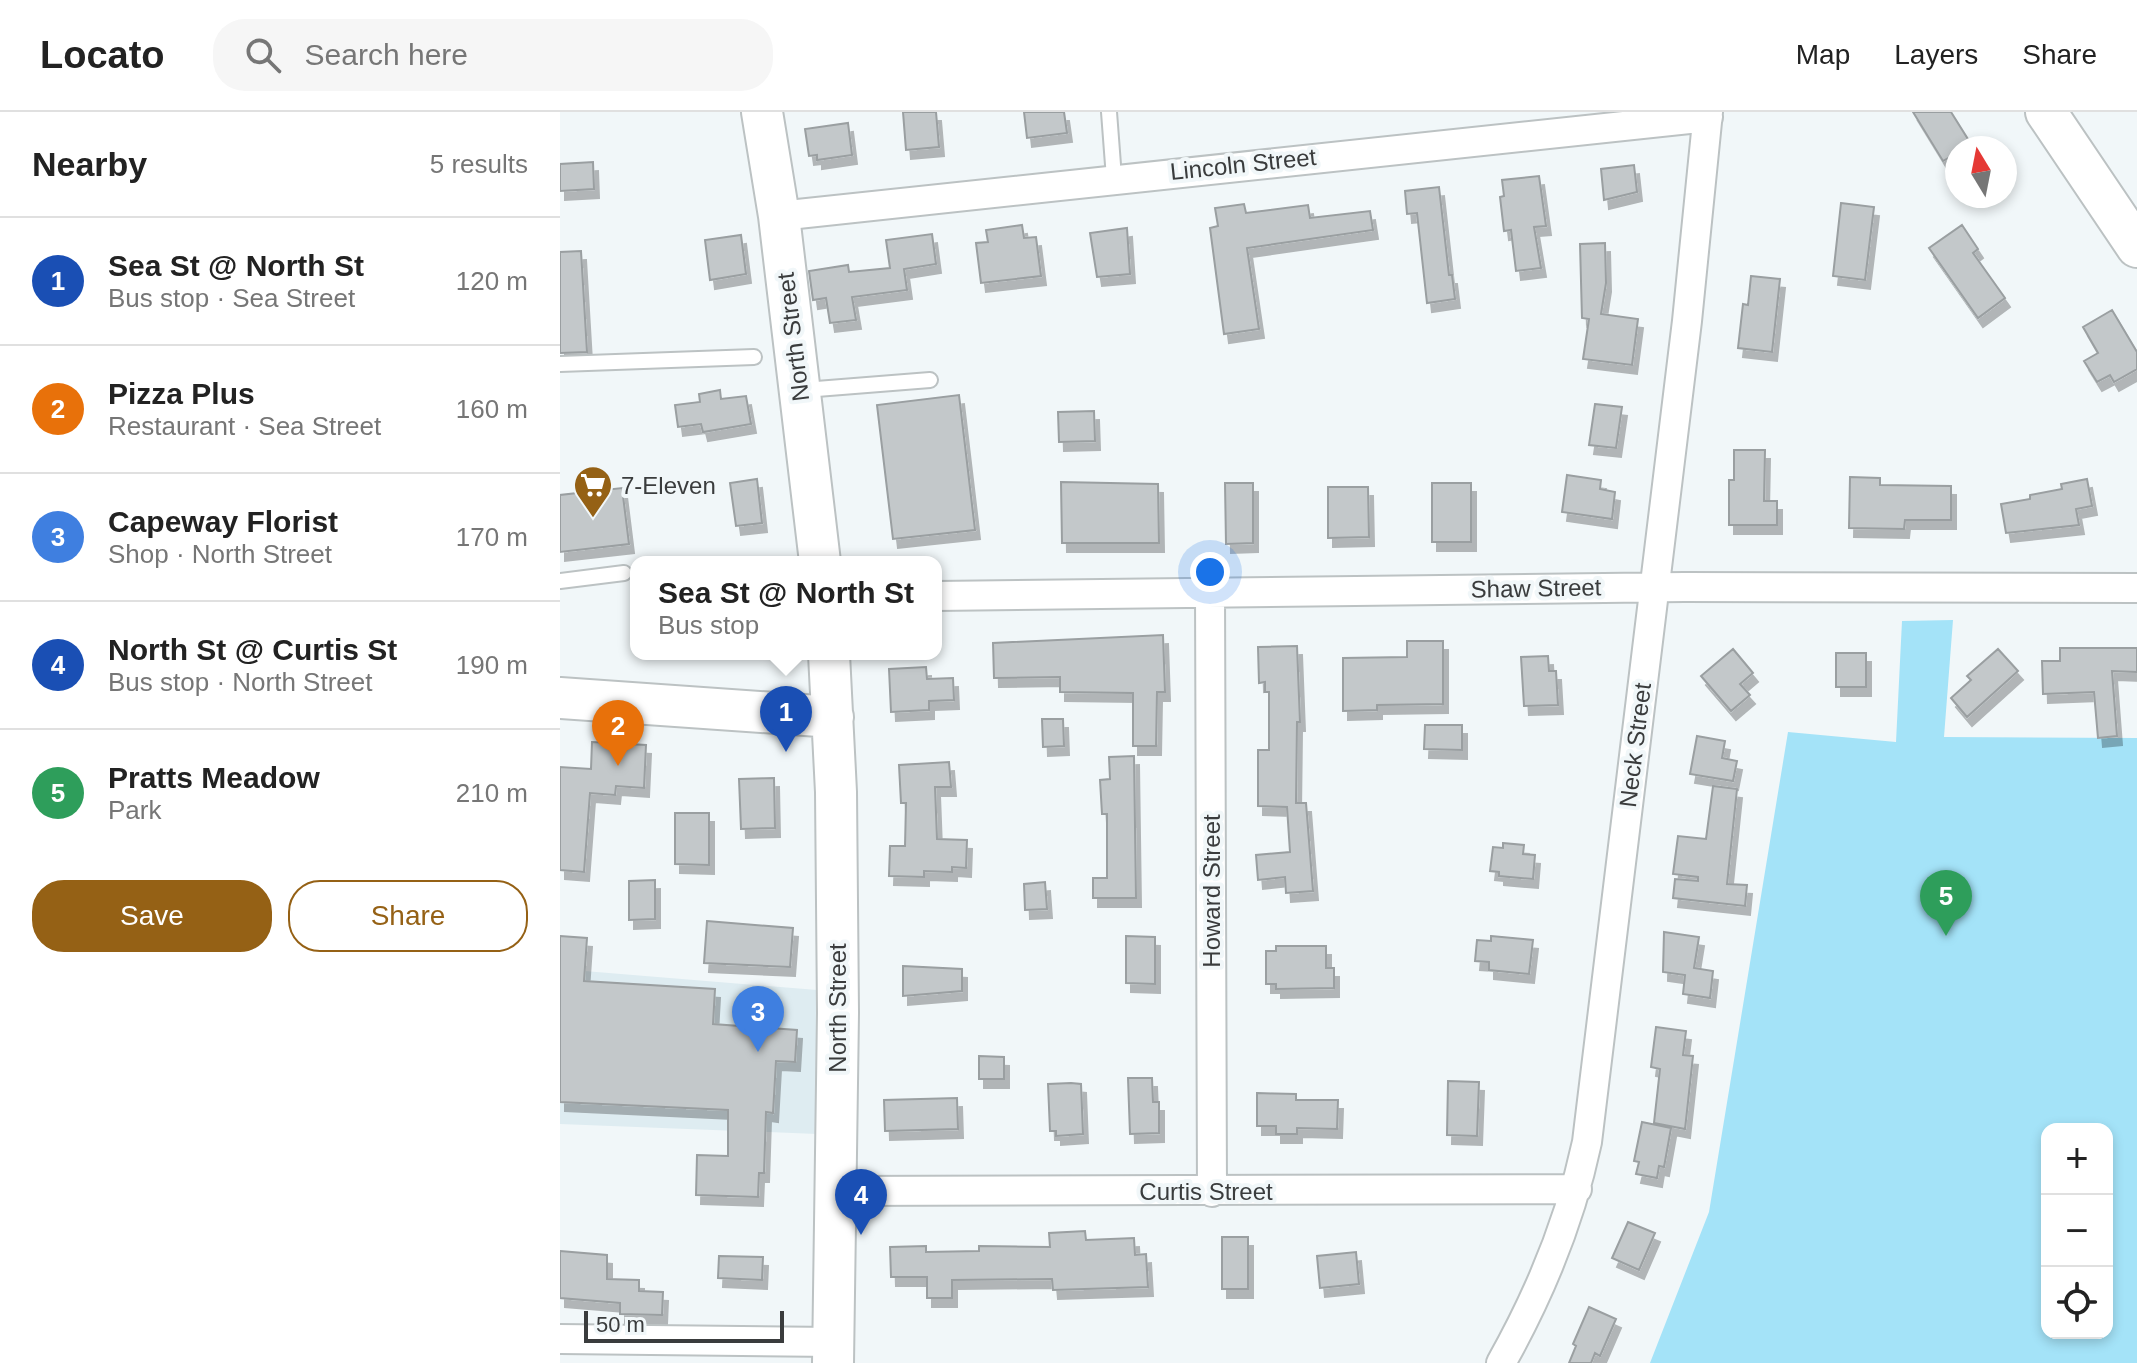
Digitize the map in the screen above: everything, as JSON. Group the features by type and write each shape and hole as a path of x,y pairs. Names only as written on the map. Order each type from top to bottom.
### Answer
{"street":[{"name":"North Street","path":"762,112 779,216 819,556"},
{"path":"2046,112 2137,247"},
{"name":"Lincoln Street","path":"779,216 1708,114"},
{"name":"Neck Street","path":"1501,1363 1555,1257 1577,1189 1594,1091 1687,321 1708,114"},
{"name":"Shaw Street","path":"942,596 1653,588 2137,588"},
{"name":"Howard Street","path":"1210,591 1212,1192"},
{"name":"North Street","path":"829,660 838,1013 834,1352"},
{"path":"560,698 833,717"},
{"name":"Curtis Street","path":"836,1191 1577,1189"},
{"path":"560,1339 834,1352"}],"lane":[{"path":"1109,112 1114,178"},
{"path":"560,364 754,357"},
{"path":"799,390 930,380"},
{"path":"560,581 624,573"}],"shaded area":[{"path":"1953,620 1944,737 2137,738 2137,1363 1650,1363 1709,1212 1788,732 1896,742 1902,621"},
{"path":"560,969 817,990 817,1134 560,1124"}],"building":[{"path":"903,112 936,112 939,147 906,150"},
{"path":"1024,112 1064,112 1067,133 1027,138"},
{"path":"1913,112 1951,112 1966,136 1945,136 1943,161"},
{"path":"848,123 852,155 817,160 817,155 809,156 805,129"},
{"path":"593,162 594,189 560,191 560,164"},
{"path":"1634,165 1637,192 1604,200 1601,169"},
{"path":"1539,176 1546,226 1534,227 1541,268 1516,271 1511,230 1504,231 1500,197 1504,196 1502,180"},
{"path":"1439,187 1449,275 1452,275 1455,299 1427,303 1417,213 1407,214 1405,191"},
{"path":"1841,203 1874,207 1865,280 1833,276"},
{"path":"1244,204 1246,213 1308,205 1310,218 1370,211 1373,230 1247,248 1259,329 1224,334 1210,228 1218,226 1215,208"},
{"path":"1022,225 1024,238 1036,237 1041,276 981,283 976,243 988,242 986,230"},
{"path":"1962,225 1978,249 1973,253 2005,298 1978,318 1929,248"},
{"path":"1127,228 1130,274 1097,277 1090,233"},
{"path":"932,234 936,264 904,269 907,290 852,297 856,320 830,323 826,298 813,300 809,271 848,265 849,272 890,268 886,240"},
{"path":"741,235 746,274 710,280 705,240"},
{"path":"1605,243 1606,283 1601,314 1638,319 1632,365 1583,359 1589,319 1582,318 1580,244"},
{"path":"581,251 587,352 560,353 560,252"},
{"path":"1751,276 1780,279 1772,352 1738,348 1743,304 1748,305"},
{"path":"2112,310 2137,352 2137,369 2114,382 2110,375 2097,382 2084,361 2098,353 2083,327"},
{"path":"720,390 721,399 746,396 751,424 703,432 701,424 678,427 675,405 700,402 699,394"},
{"path":"959,395 975,530 893,539 877,405"},
{"path":"1595,404 1622,407 1616,448 1589,445"},
{"path":"1094,411 1095,441 1059,442 1058,412"},
{"path":"1734,450 1765,450 1764,501 1777,501 1777,525 1729,525 1729,480 1734,480"},
{"path":"1567,475 1601,480 1600,489 1615,492 1612,519 1562,512"},
{"path":"1850,477 1880,478 1880,485 1951,486 1951,520 1905,520 1904,529 1849,528"},
{"path":"757,479 762,523 736,526 730,483"},
{"path":"2087,479 2092,506 2076,509 2079,525 2006,533 2001,504 2030,499 2030,495 2062,489 2061,484"},
{"path":"1061,482 1158,484 1159,543 1062,543"},
{"path":"1225,483 1253,483 1253,543 1226,544"},
{"path":"1432,483 1471,483 1471,542 1432,542"},
{"path":"1328,487 1368,487 1369,537 1328,538"},
{"name":"7-Eleven","path":"622,488 629,544 560,552 560,495"},
{"path":"1163,635 1165,692 1157,692 1156,746 1133,746 1133,693 1060,692 1060,677 994,678 993,643"},
{"path":"1407,641 1443,641 1443,704 1377,705 1377,710 1343,711 1343,658 1407,657"},
{"path":"1297,646 1300,722 1297,722 1296,803 1306,803 1313,891 1286,893 1285,877 1258,880 1256,855 1290,852 1287,807 1258,806 1258,750 1269,750 1269,692 1265,692 1265,682 1259,683 1258,647"},
{"path":"2060,648 2137,648 2137,672 2112,671 2117,736 2098,738 2094,692 2043,694 2042,661 2060,661"},
{"path":"1733,649 1753,673 1740,684 1750,695 1731,711 1701,676"},
{"path":"1998,649 2018,671 1967,717 1951,698 1971,680 1967,676"},
{"path":"1836,653 1866,653 1866,687 1836,687"},
{"path":"1548,656 1549,671 1556,671 1558,705 1524,706 1521,657"},
{"path":"926,667 927,679 953,678 954,700 929,701 929,710 891,712 889,669"},
{"path":"1042,719 1063,719 1064,746 1043,747"},
{"path":"1425,725 1462,725 1462,750 1424,749"},
{"path":"1697,736 1725,741 1722,758 1737,761 1733,781 1690,774"},
{"path":"592,742 646,745 644,788 616,786 615,795 590,793 584,872 560,870 560,767 591,769"},
{"path":"1134,756 1136,898 1093,898 1093,878 1107,878 1107,814 1102,814 1100,780 1110,779 1109,757"},
{"path":"949,762 951,787 935,787 937,839 967,840 966,868 952,867 952,872 924,871 924,877 889,876 890,846 905,846 906,803 901,803 899,765"},
{"path":"774,778 775,828 741,829 739,779"},
{"path":"1713,786 1737,789 1727,884 1747,885 1745,906 1673,898 1675,879 1698,881 1698,877 1673,874 1678,836 1706,839"},
{"path":"675,813 709,813 709,865 675,864"},
{"path":"1503,843 1524,845 1523,854 1535,855 1533,879 1499,876 1499,872 1490,871 1493,847 1503,848"},
{"path":"655,880 655,919 629,920 629,881"},
{"path":"1045,882 1047,909 1025,910 1024,884"},
{"path":"707,921 793,928 790,967 704,963"},
{"path":"1664,932 1699,937 1694,968 1713,971 1710,998 1683,994 1685,975 1663,972"},
{"path":"560,936 587,938 584,981 715,989 713,1024 797,1030 795,1062 776,1061 773,1113 766,1112 764,1173 759,1173 758,1197 696,1195 697,1155 728,1156 728,1110 560,1102"},
{"path":"1126,936 1155,937 1155,984 1126,983"},
{"path":"1491,936 1533,940 1529,974 1489,970 1489,962 1475,961 1477,940 1491,941"},
{"path":"1276,946 1326,946 1326,968 1334,968 1334,988 1276,989 1276,984 1266,984 1266,951 1276,951"},
{"path":"903,966 962,969 962,991 903,996"},
{"path":"1656,1027 1686,1031 1683,1055 1693,1056 1685,1129 1654,1123 1660,1069 1651,1067"},
{"path":"979,1056 1004,1057 1004,1079 979,1079"},
{"path":"1128,1078 1152,1078 1153,1102 1159,1102 1159,1133 1130,1134"},
{"path":"1448,1081 1479,1082 1477,1136 1447,1135"},
{"path":"1048,1084 1081,1084 1083,1134 1056,1136 1056,1131 1050,1131"},
{"path":"1257,1093 1296,1094 1296,1100 1338,1100 1337,1129 1297,1128 1297,1134 1276,1134 1276,1126 1257,1126"},
{"path":"957,1098 958,1129 885,1131 884,1100"},
{"path":"1642,1122 1671,1128 1664,1167 1659,1166 1657,1178 1636,1174 1639,1162 1634,1161"},
{"path":"1628,1222 1655,1233 1639,1270 1612,1258"},
{"path":"1085,1231 1086,1240 1134,1238 1135,1255 1146,1254 1148,1287 1053,1290 1052,1279 952,1280 952,1298 927,1298 927,1277 891,1277 890,1247 926,1246 926,1252 979,1251 979,1246 1050,1247 1049,1233"},
{"path":"1222,1237 1248,1237 1248,1289 1222,1289"},
{"path":"560,1251 607,1255 607,1279 639,1280 639,1291 663,1292 662,1315 620,1314 620,1303 560,1298"},
{"path":"1356,1252 1359,1284 1320,1288 1317,1256"},
{"path":"719,1256 763,1257 762,1280 718,1278"},
{"path":"1589,1307 1616,1319 1600,1356 1595,1353 1591,1363 1569,1363 1576,1346 1573,1344"}],"place":[{"name":"7-Eleven","path":"593,519"},
{"name":"Sea St @ North St","path":"786,752"},
{"name":"Pizza Plus","path":"618,766"},
{"name":"Pratts Meadow","path":"1946,936"},
{"name":"Capeway Florist","path":"758,1052"},
{"name":"North St @ Curtis St","path":"861,1235"}]}
